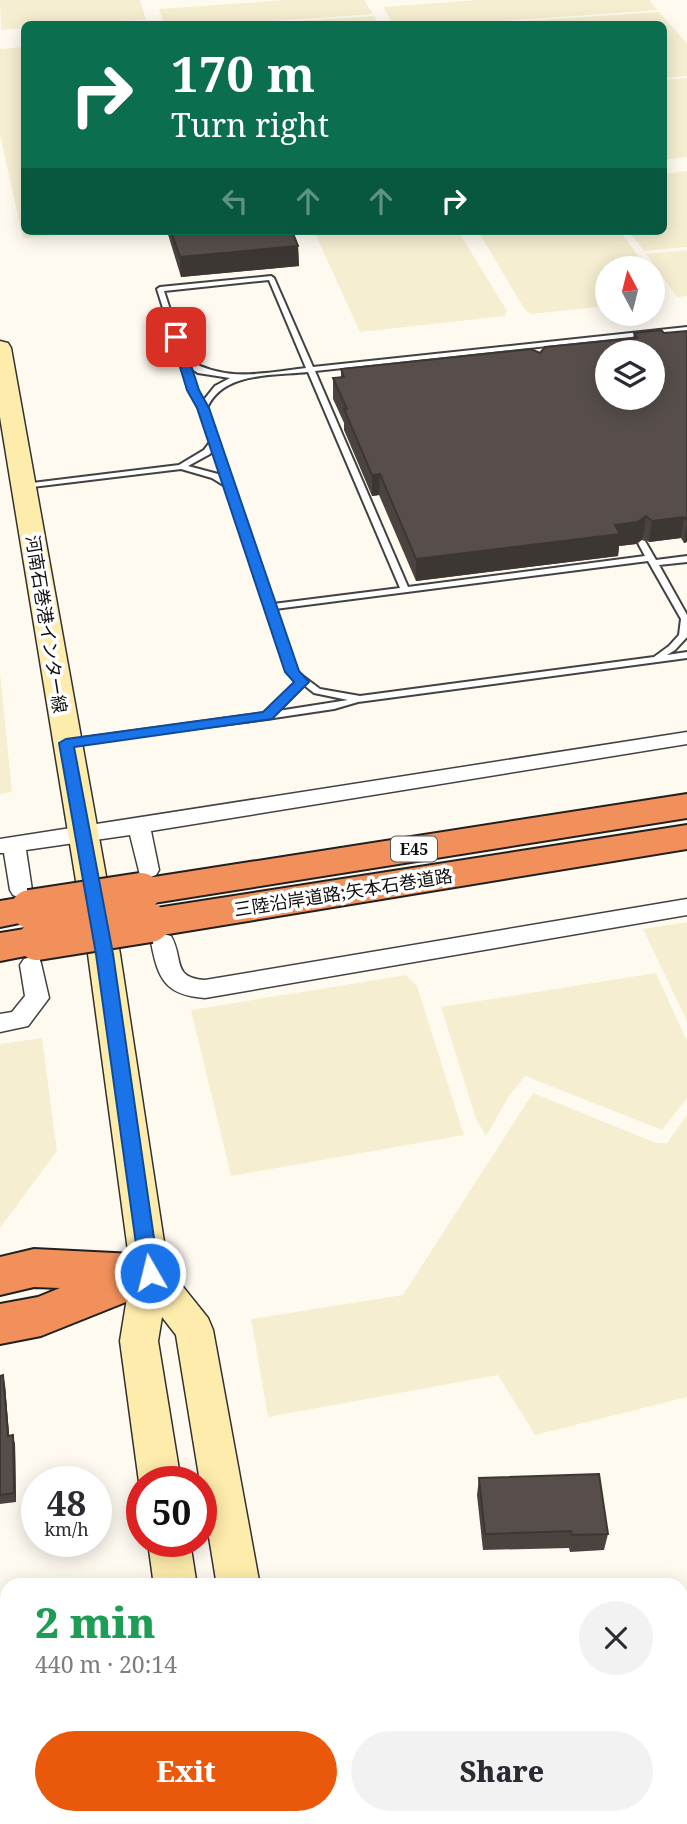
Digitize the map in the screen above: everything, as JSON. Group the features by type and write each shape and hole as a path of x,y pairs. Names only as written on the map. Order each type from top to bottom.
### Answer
{"highway":[{"name":"三陸沿岸道路;矢本石巻道路","path":"20,928 150,907 687,806"},
{"name":"三陸沿岸道路;矢本石巻道路","path":"150,907 687,837"},
{"path":"0,1276 34,1268 150,1273"},
{"path":"0,1324 41,1316 150,1273"}],"main road":[{"name":"河南石巻港インター線","path":"0,348 104,954 150,1273"},
{"path":"150,1273 139,1341 158,1466"},
{"path":"150,1273 194,1330 238,1578"},
{"path":"171,1557 175,1578"}],"street":[{"path":"0,1023 19,1020 37,998 20,928 7,845 687,738"},
{"path":"139,825 150,907 169,971 176,982 187,989 205,989 687,907"}],"lane":[{"path":"360,699 317,691 292,672 160,289 271,278 405,589"},
{"path":"203,408 208,394 223,383 241,377 687,329"},
{"path":"541,355 548,348 562,342"},
{"path":"482,352 519,358"},
{"path":"184,361 201,371 241,377"},
{"path":"180,467 207,452 214,442"},
{"path":"24,486 180,467 215,476 229,485"},
{"path":"642,543 686,620 682,636 672,648 654,659"},
{"path":"270,607 405,589 687,559"},
{"path":"66,743 687,654"},
{"path":"267,716 302,682"}],"shaded area":[{"path":"0,0 140,0 146,20 21,21 21,28 1,30"},
{"path":"286,0 364,0 373,14 272,21 163,21 159,9"},
{"path":"478,0 649,0 658,10 502,21 391,21 383,7"},
{"path":"659,12 687,43 687,76 667,78 667,21 525,21"},
{"path":"374,16 377,21 300,21"},
{"path":"21,47 21,229 0,135 0,49"},
{"path":"687,78 687,157 667,160 667,80"},
{"path":"687,171 687,247 644,251 632,235 667,235 667,174"},
{"path":"22,235 55,235 23,238"},
{"path":"316,235 460,235 507,311 505,316 360,332"},
{"path":"480,235 623,235 638,256 595,256 595,307 531,314 525,310"},
{"path":"687,250 687,296 677,297 665,280 665,256 646,254"},
{"path":"0,671 12,792 0,794"},
{"path":"687,922 687,1021 643,929"},
{"path":"656,973 687,1041 687,1098 662,1130 525,1076 509,1096 486,1136 476,1119 441,1007"},
{"path":"406,975 417,986 464,1135 231,1176 191,1010"},
{"path":"42,1038 57,1151 0,1228 0,1044"},
{"path":"533,1093 656,1143 667,1143 687,1115 687,1397 535,1435 498,1375 268,1417 251,1319 403,1295"}],"building":[{"path":"172,235 294,235 298,246 180,257"},
{"path":"687,331 687,520 684,517 652,521 646,516 638,522 615,525 620,534 416,559 380,474 372,475 344,409 347,409 333,378 344,377 341,369 531,349 540,353 545,347 595,342 595,410 665,410 665,340 617,340 637,338 634,333"},
{"path":"3,1375 8,1436 13,1435 14,1493 0,1495 0,1376"},
{"path":"599,1474 608,1534 572,1535 571,1531 485,1534 479,1478"}],"route":[{"path":"150,1273 104,954 66,743 267,716 302,682 292,672 203,408 193,390 176,337"}]}
